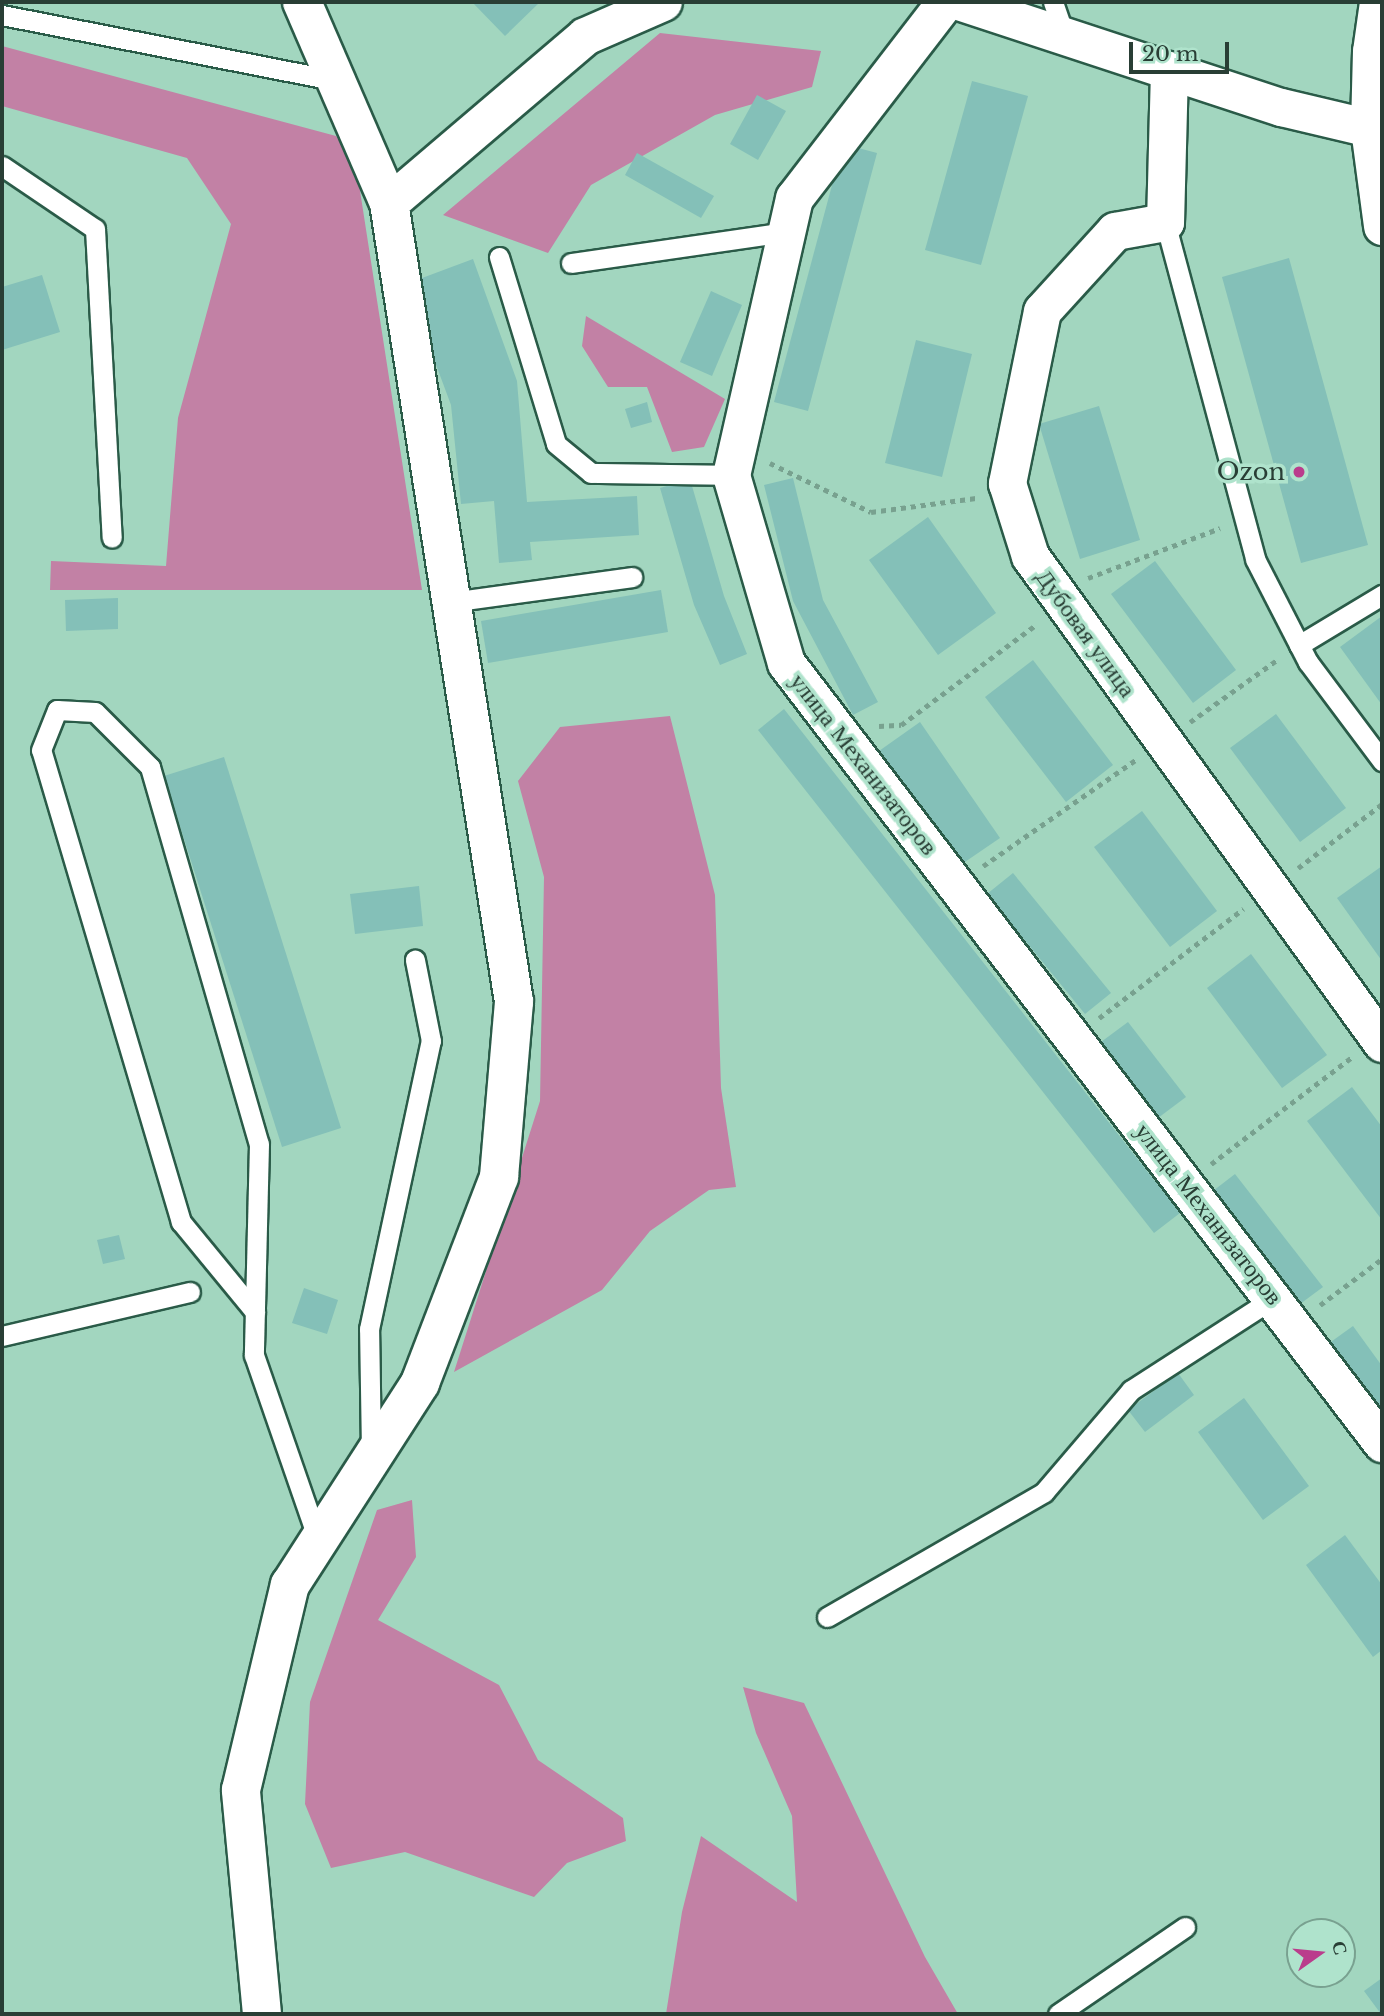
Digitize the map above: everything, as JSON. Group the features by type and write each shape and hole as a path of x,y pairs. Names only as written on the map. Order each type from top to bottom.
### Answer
{"street":[{"path":"262,2014 240,1790 290,1585 420,1383 499,1177 514,1002 389,204 302,2"},
{"path":"389,204 585,36 663,2"},
{"name":"улица Механизаторов","path":"945,2 794,198 734,461 786,663 1284,1311 1382,1443"},
{"path":"961,2 1281,107 1369,128"},
{"path":"1378,2 1371,51 1369,128 1382,226"},
{"path":"1164,222 1169,70"},
{"name":"Дубовая улица","path":"1164,222 1115,231 1042,311 1007,483 1030,556 1380,1040"}],"lane":[{"path":"1053,2 1065,36"},
{"path":"2,15 338,81"},
{"path":"2,166 95,229 112,538"},
{"path":"1164,222 1255,559 1308,662 1382,761"},
{"path":"571,263 786,232"},
{"path":"499,257 556,444 591,473 734,461"},
{"path":"450,602 632,576"},
{"path":"1299,645 1382,595"},
{"path":"255,1312 181,1222 41,750 57,709 95,712 150,767 259,1144 254,1355 319,1541"},
{"path":"371,1459 369,1329 431,1041 415,960"},
{"path":"2,1336 190,1292"},
{"path":"827,1617 1044,1492 1131,1390 1284,1311"},
{"path":"1058,2014 1185,1927"}],"path":[{"path":"734,461 871,512 1010,494"},
{"path":"836,727 901,725 1059,597 1244,519"},
{"path":"957,885 1299,645"},
{"path":"1073,1037 1382,804"},
{"path":"1186,1184 1380,1040"},
{"path":"1284,1311 1382,1259"}],"shaded area":[{"path":"660,33 821,51 812,87 715,115 591,185 548,253 443,215"},
{"path":"2,46 336,136 356,165 422,590 50,590 51,561 166,566 178,418 231,224 187,158 2,106"},
{"path":"586,316 725,399 704,447 672,452 647,387 608,387 582,346"},
{"path":"670,716 715,895 721,1088 736,1187 709,1190 650,1231 602,1290 454,1372 540,1101 544,877 518,781 560,727"},
{"path":"412,1500 416,1557 378,1620 499,1685 538,1760 623,1818 626,1841 567,1863 534,1897 405,1852 331,1868 305,1804 310,1702 377,1510"},
{"path":"743,1687 804,1703 925,1957 958,2014 666,2014 682,1912 701,1836 797,1902 792,1816 756,1733"}],"building":[{"path":"472,2 540,2 505,36"},
{"path":"972,81 1028,96 981,265 925,250"},
{"path":"757,95 786,111 758,160 730,144"},
{"path":"843,144 877,153 808,411 774,402"},
{"path":"637,153 714,196 701,218 625,175"},
{"path":"1289,258 1368,545 1301,563 1222,277"},
{"path":"473,259 517,381 527,502 637,496 639,535 530,542 532,560 499,563 494,501 461,504 451,405 406,284"},
{"path":"42,275 60,332 2,350 2,287"},
{"path":"711,291 742,305 712,376 680,362"},
{"path":"916,340 972,354 942,477 885,463"},
{"path":"647,402 652,422 631,428 625,409"},
{"path":"1099,406 1140,540 1080,559 1039,424"},
{"path":"793,478 823,600 878,702 853,715 793,601 764,485"},
{"path":"690,479 724,596 747,654 720,665 694,605 660,488"},
{"path":"928,517 996,613 938,655 869,560"},
{"path":"1155,561 1236,670 1193,703 1111,594"},
{"path":"661,590 668,632 488,663 481,621"},
{"path":"118,598 118,629 66,631 65,600"},
{"path":"1382,616 1382,705 1340,647"},
{"path":"1033,660 1113,765 1066,802 985,697"},
{"path":"784,709 1180,1213 1154,1233 758,730"},
{"path":"1276,714 1346,808 1300,842 1230,748"},
{"path":"920,722 1000,838 959,866 879,751"},
{"path":"224,757 341,1128 282,1147 164,776"},
{"path":"1142,811 1217,911 1170,947 1094,847"},
{"path":"1382,866 1382,961 1337,898"},
{"path":"1013,873 1111,993 1085,1014 987,894"},
{"path":"419,886 423,926 355,934 350,894"},
{"path":"1251,954 1327,1055 1282,1088 1207,988"},
{"path":"1128,1022 1186,1097 1158,1118 1101,1042"},
{"path":"1352,1087 1382,1127 1382,1220 1307,1121"},
{"path":"1235,1174 1323,1287 1296,1307 1209,1194"},
{"path":"119,1235 125,1259 103,1264 97,1240"},
{"path":"304,1288 338,1300 327,1334 292,1323"},
{"path":"1353,1326 1382,1366 1382,1418 1328,1344"},
{"path":"1178,1373 1194,1395 1145,1432 1128,1410"},
{"path":"1244,1398 1309,1486 1263,1520 1198,1432"},
{"path":"1345,1535 1382,1585 1382,1650 1373,1657 1306,1565"},
{"path":"1382,1978 1382,2014 1381,2014 1364,1991"}],"place":[{"name":"Ozon","path":"1299,472"}]}
